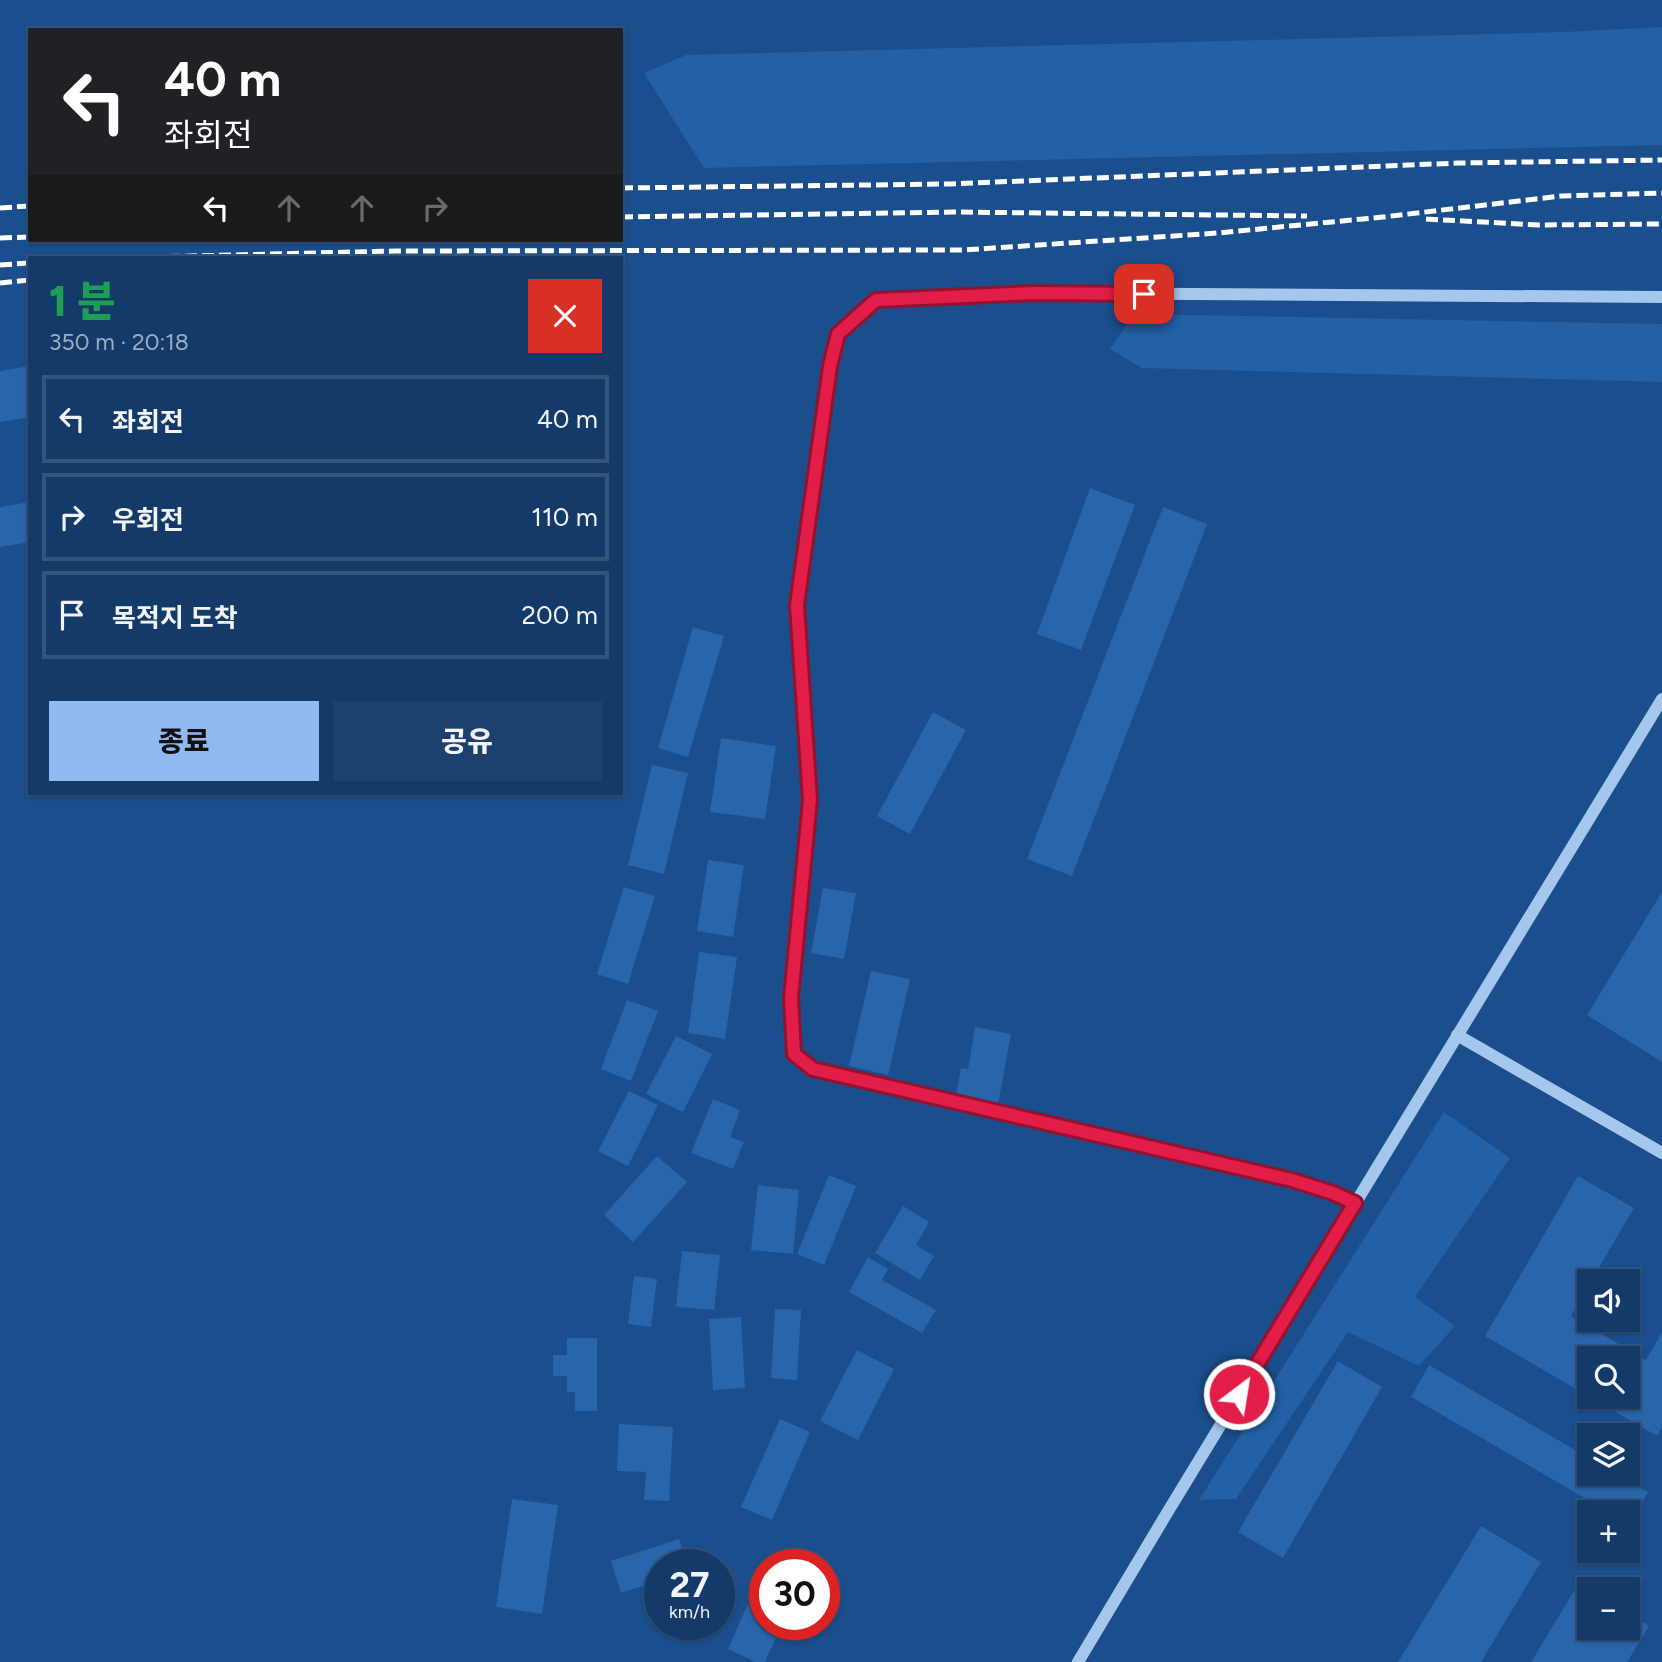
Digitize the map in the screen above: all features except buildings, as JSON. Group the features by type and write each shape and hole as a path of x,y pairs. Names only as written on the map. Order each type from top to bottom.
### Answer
{"street":[{"path":"1355,1203 1292,1180 813,1069 794,1054 791,998 810,800 797,605 830,366 838,334 876,300 1035,293 1662,297"},
{"path":"1078,1662 1662,699"},
{"path":"1458,1035 1662,1153"}],"shaded area":[{"path":"1662,27 1662,145 704,168 644,73 686,55 1564,32"},
{"path":"1134,314 1662,324 1662,382 1142,368 1110,349"},
{"path":"1444,1112 1510,1158 1415,1297 1455,1326 1419,1366 1348,1332 1236,1499 1199,1500"}],"railway":[{"path":"623,188 949,184 1458,163 1662,160"},
{"path":"192,256 395,251 964,250 1218,233 1561,196 1662,193"},
{"path":"0,208 28,206"},
{"path":"623,217 953,212 1307,216"},
{"path":"1426,219 1539,225 1662,224"},
{"path":"0,238 28,237"},
{"path":"0,265 28,263"},
{"path":"0,283 28,280"}],"route":[{"path":"1144,294 1035,293 876,300 838,334 830,366 797,605 810,800 791,998 794,1054 813,1069 1292,1180 1355,1203 1239,1394"}]}
